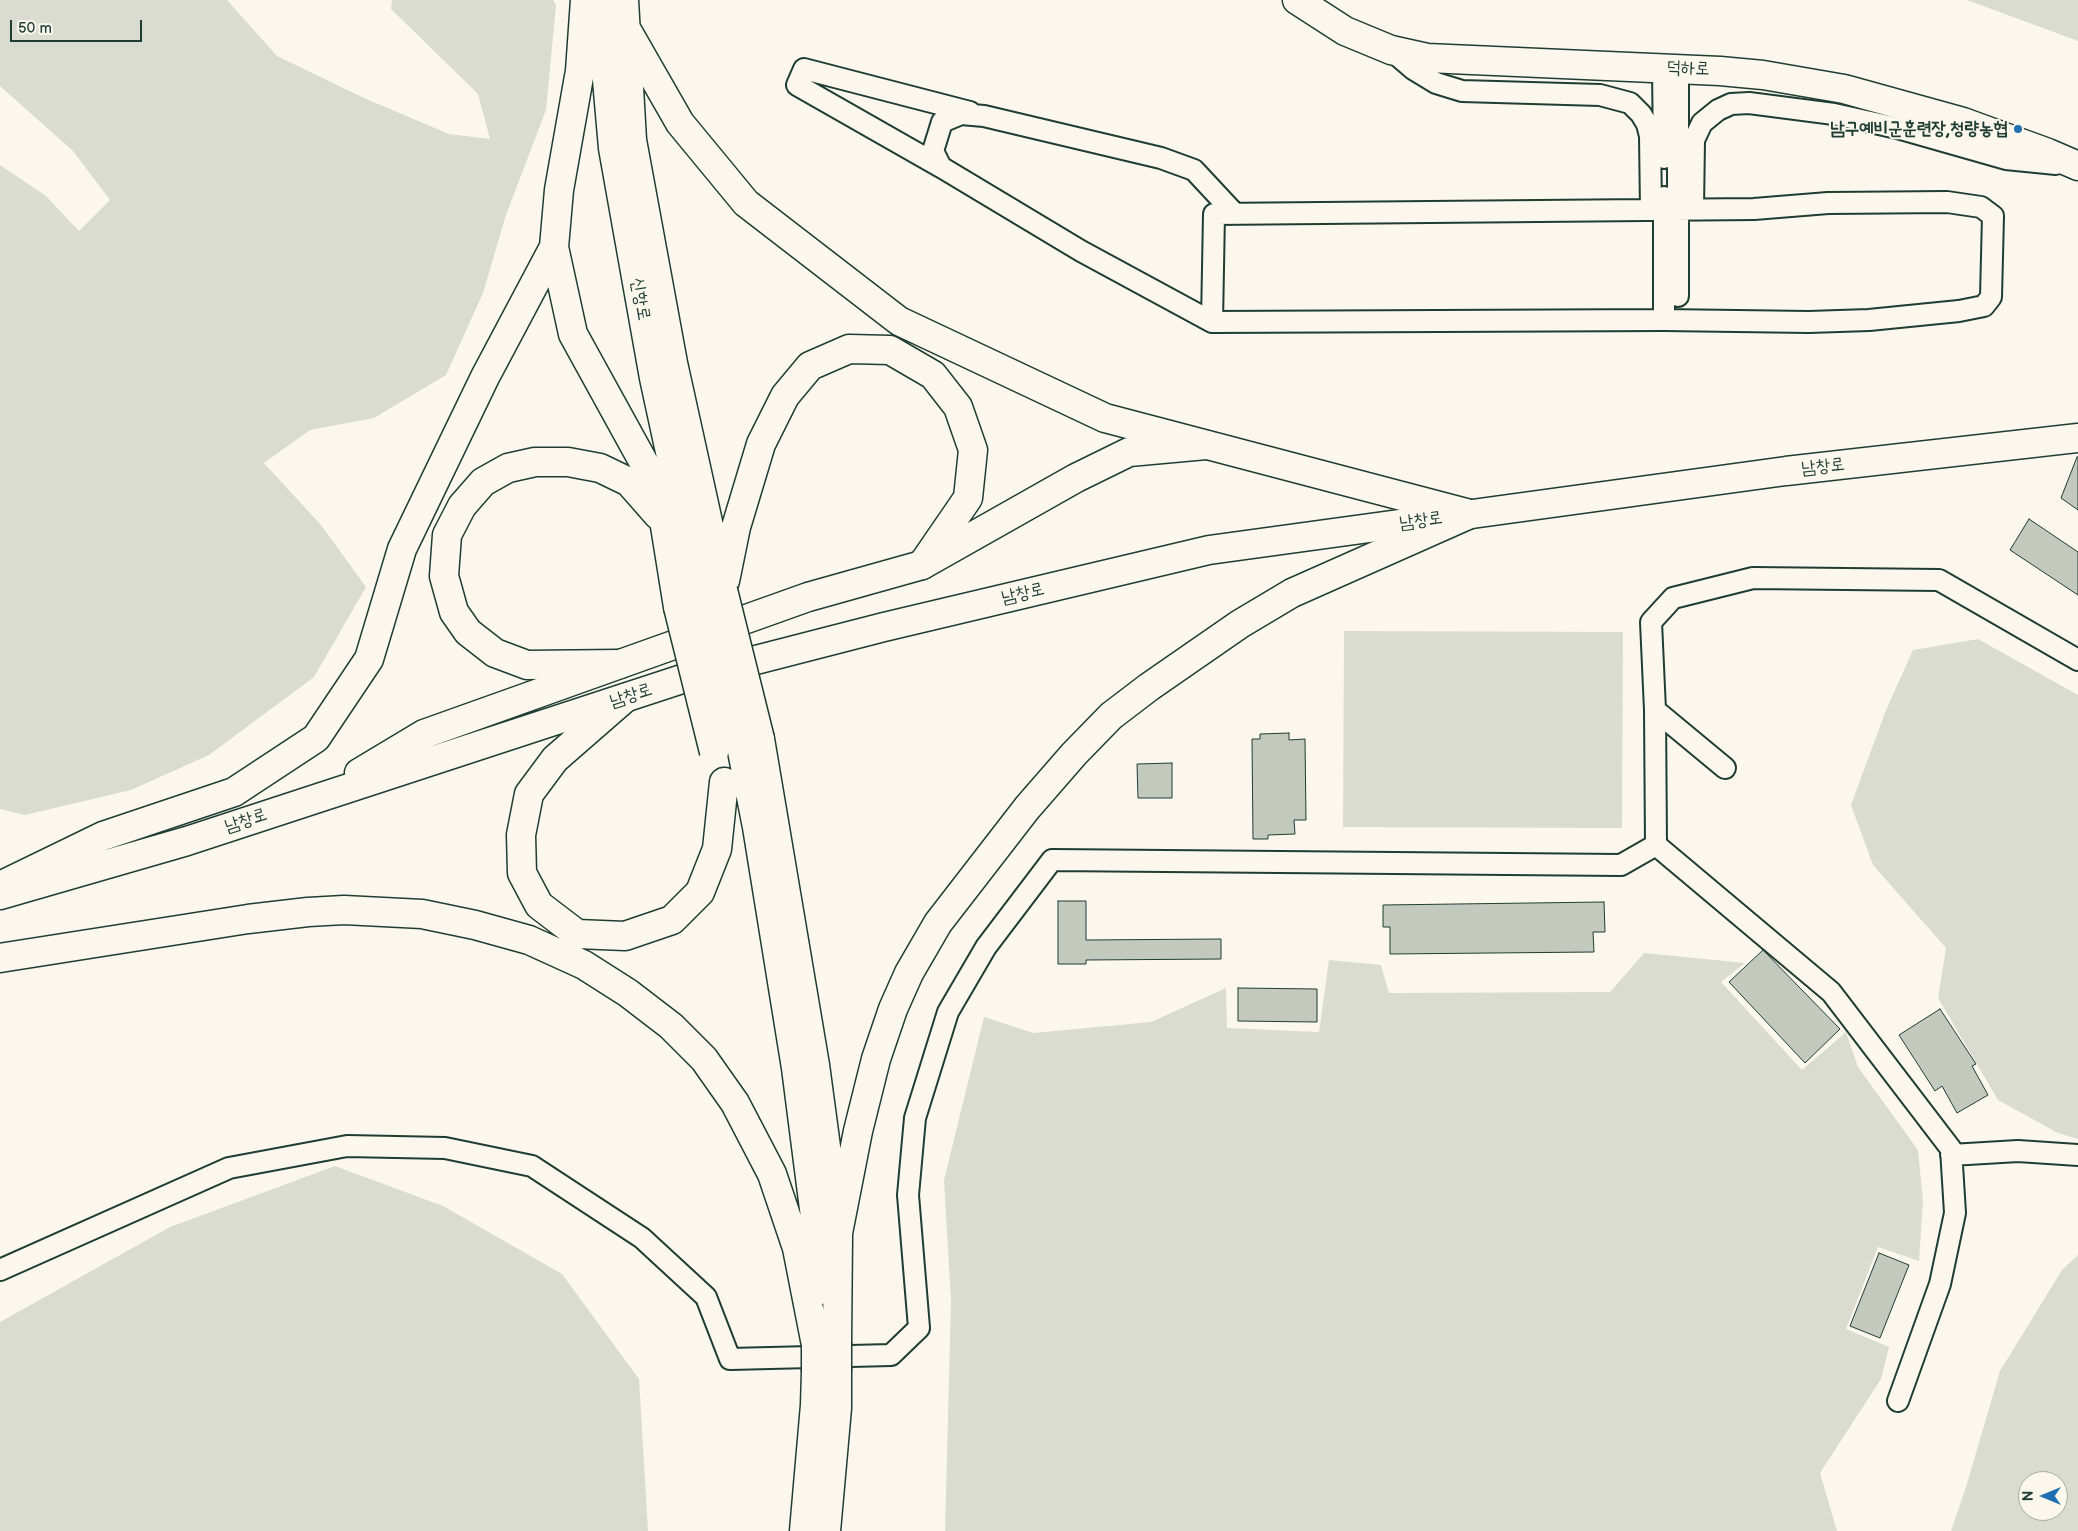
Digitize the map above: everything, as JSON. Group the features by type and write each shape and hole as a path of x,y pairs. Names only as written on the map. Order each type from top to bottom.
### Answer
{"main road":[{"path":"585,0 580,71 559,190 554,247 573,334 649,472 665,526"},
{"name":"신항로","path":"600,0 615,157 654,378 701,597"},
{"name":"신항로","path":"624,0 632,140 673,363 701,597"},
{"name":"덕하로","path":"1297,0 1345,31 1391,50 1427,58 1670,68 1763,75 1844,89 1963,122 2048,153 2077,166"},
{"path":"625,27 680,123 746,202 899,321 1105,418 1470,514"},
{"path":"0,886 103,836 234,792 316,738 369,659 402,549 485,377 554,247"},
{"path":"776,943 714,752 701,597 736,527 761,444 785,396 810,366 849,349 890,350 933,375 958,407 973,450 968,498 922,565"},
{"name":"남창로","path":"0,895 187,841 682,680 884,627 1209,550 1786,471 2078,438"},
{"path":"317,798 424,734 808,597 922,565 1051,492 1129,452 1208,445"},
{"path":"620,664 527,665 495,653 468,632 454,612 444,576 447,535 462,506 482,482 508,468 535,462 568,462 600,468 629,482 652,507 665,526 701,597 751,742 815,1065 838,1233"},
{"path":"804,1531 815,1405 825,1355 838,1233 858,1131 876,1059 893,1009 909,973 938,923 1027,808 1111,716 1240,624 1292,593 1470,514"},
{"path":"625,698 555,759 529,794 521,835 522,873 539,905 577,934 625,936 672,920 700,892 717,849 724,782"},
{"path":"751,742 776,943 796,1068 818,1240 825,1355"},
{"path":"0,958 248,919 308,912 344,910 422,914 475,924 528,940 584,965 628,992 670,1026 704,1059 735,1103 772,1174 797,1248 837,1408 826,1531"}],"street":[{"path":"1391,50 1413,69 1436,83 1462,91 1600,95 1630,103 1641,114 1647,124 1672,210"},
{"path":"1670,68 1671,320"},
{"path":"1212,322 1214,214 1236,214 1672,210 1754,209 1828,202 1946,202 1981,207 1993,216 1991,297 1984,306 1975,308 1869,320 1809,322 1671,320 1212,322 1081,251 941,167 797,85 804,69 984,116 1161,158 1194,170 1236,214"},
{"path":"1672,210 1694,140 1702,123 1718,110 1731,104 1749,103 1834,114 1897,128 2006,159 2077,166"},
{"path":"941,167 933,151 942,122 961,114 984,116"},
{"path":"1898,1400 1940,1284 1955,1213 1951,1149 1831,992 1656,845 1655,710 1651,622 1673,598 1753,578 1939,580 2078,660"},
{"path":"1655,710 1725,768"},
{"path":"0,1270 229,1168 347,1146 445,1148 532,1166 642,1238 706,1297 730,1359 891,1356 919,1328 908,1196 915,1118 948,1012 986,947 1052,860 1622,865 1656,845"},
{"path":"1951,1155 2018,1151 2078,1155"}],"shaded area":[{"path":"0,0 227,0 277,56 364,98 449,134 490,139 478,94 391,9 392,0 553,0 556,5 546,110 506,215 483,293 446,375 374,418 310,430 264,463 321,525 366,587 314,677 209,755 131,790 25,815 0,809 0,165 46,196 79,231 110,200 73,151 0,86"},
{"path":"1967,0 2078,0 2078,41"},
{"path":"1344,631 1623,632 1622,828 1343,827"},
{"path":"1978,639 2078,695 2078,1139 2058,1133 1998,1100 1938,998 1946,948 1873,865 1851,805 1886,710 1913,650"},
{"path":"1644,953 1745,963 1721,982 1802,1070 1846,1032 1858,1067 1918,1150 1923,1201 1919,1261 1878,1247 1846,1329 1889,1347 1881,1379 1820,1473 1837,1531 945,1531 951,1301 944,1180 984,1017 1033,1033 1151,1022 1226,988 1227,1028 1319,1032 1329,960 1381,965 1389,993 1610,992"},
{"path":"335,1166 443,1206 562,1274 639,1379 648,1531 0,1531 0,1322 170,1227"},
{"path":"2078,1255 2078,1531 1951,1531 2000,1371 2062,1270"}],"building":[{"path":"2078,457 2078,510 2061,498"},
{"path":"2029,519 2078,552 2078,595 2010,550"},
{"path":"1289,733 1289,740 1305,739 1306,820 1294,820 1295,834 1268,835 1268,839 1253,839 1252,739 1260,739 1260,734"},
{"path":"1172,763 1172,798 1138,798 1137,764"},
{"path":"1058,901 1086,901 1086,940 1221,939 1221,959 1086,960 1086,964 1058,964"},
{"path":"1604,902 1605,932 1593,932 1594,952 1390,954 1390,927 1383,927 1383,905"},
{"path":"1763,950 1840,1029 1805,1063 1729,982"},
{"path":"1238,988 1317,989 1317,1022 1238,1021"},
{"path":"1940,1009 1976,1064 1972,1066 1988,1095 1957,1113 1942,1086 1935,1091 1899,1035"},
{"path":"1879,1253 1909,1265 1880,1338 1850,1326"}],"place":[{"name":"남구예비군훈련장,청량농협","path":"2018,129"}]}
